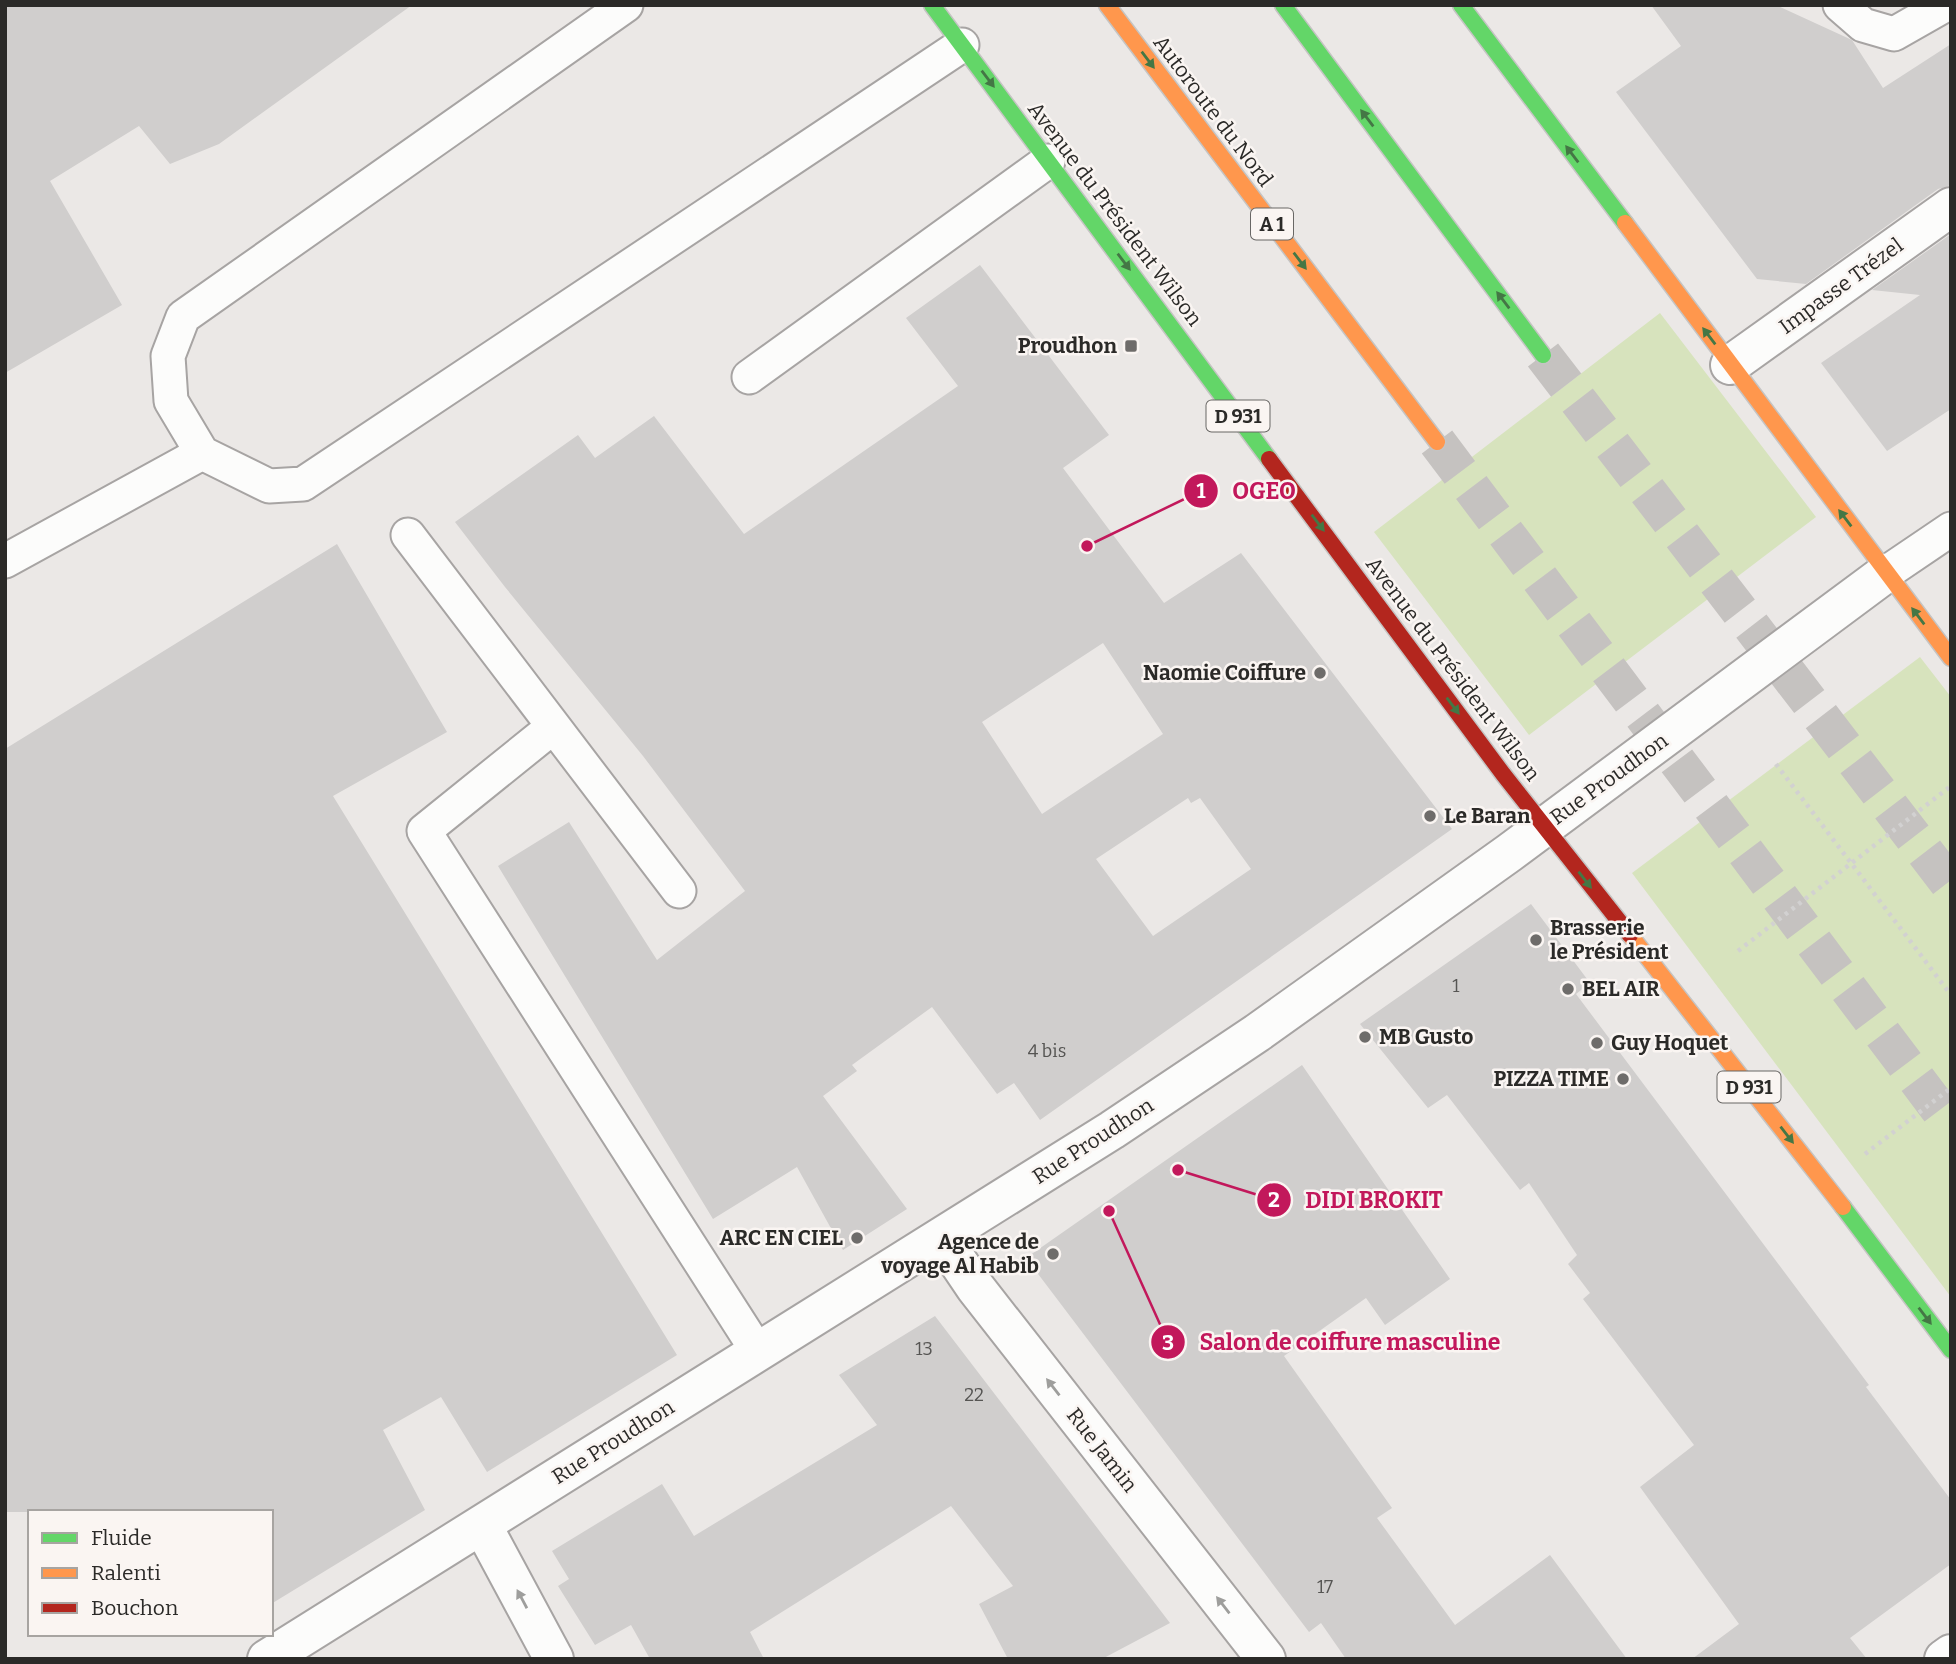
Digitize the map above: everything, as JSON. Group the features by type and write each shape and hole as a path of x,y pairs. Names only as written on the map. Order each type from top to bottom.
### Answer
{"main road":[{"name":"Avenue du Président Wilson","path":"932,5 1544,826 1826,1185 1951,1350"},
{"name":"Autoroute du Nord","path":"1107,5 1437,442"},
{"path":"1283,5 1543,355"},
{"path":"1461,5 1951,658"}],"street":[{"name":"Impasse Trézel","path":"1730,365 1951,207"},
{"name":"Rue Proudhon","path":"267,1659 1112,1130 1257,1032 1544,826 1886,573"},
{"name":"Rue Jamin","path":"942,1238 975,1287 1266,1659"},
{"path":"482,1525 554,1659"},
{"path":"1944,1659 1951,1654"}],"lane":[{"path":"626,5 183,317 168,356 171,401 202,453 269,486 303,484 962,46"},
{"path":"1840,5 1863,25 1894,34 1945,5"},
{"path":"749,377 1048,161"},
{"path":"5,561 202,453"},
{"path":"1886,573 1951,529"},
{"path":"408,535 679,891"},
{"path":"553,727 424,831 758,1352"}],"path":[{"path":"1776,764 1951,995"},
{"path":"1738,951 1951,786"},
{"path":"1826,1185 1951,1088"}],"green space":[{"path":"1660,313 1816,517 1529,735 1374,532"},
{"path":"1920,657 1951,697 1951,1297 1632,873"}],"building":[{"path":"5,5 412,5 219,144 170,164 139,126 50,181 122,305 5,373"},
{"path":"1651,5 1776,5 1852,40 1883,88 1951,44 1951,185 1938,189 1806,284 1757,279 1616,92 1681,46"},
{"path":"1951,234 1951,409 1887,451 1821,363 1920,295 1872,290"},
{"path":"980,265 1109,435 1063,468 1164,603 1241,553 1452,829 1040,1120 1014,1083 997,1094 932,1007 852,1065 857,1071 823,1096 907,1209 843,1250 797,1167 713,1219 498,866 569,822 657,960 745,891 643,756 455,522 578,435 595,458 654,416 744,534 958,386 906,318","holes":["1103,643 1163,734 1042,814 982,722","1188,798 1191,803 1200,798 1251,869 1153,936 1096,859"]},
{"path":"337,544 447,732 333,796 677,1355 487,1472 441,1397 383,1430 425,1510 273,1603 273,1510 5,1512 5,749"},
{"path":"1531,904 1590,983 1576,994 1869,1385 1866,1387 1951,1500 1951,1564 1850,1638 1867,1659 1692,1659 1739,1624 1640,1487 1694,1445 1583,1299 1590,1293 1568,1264 1577,1255 1529,1183 1520,1190 1447,1095 1428,1108 1360,1024"},
{"path":"1302,1065 1450,1279 1385,1325 1366,1298 1284,1356 1392,1508 1377,1518 1455,1625 1550,1555 1627,1659 1346,1659 1321,1623 1309,1632 1026,1258"},
{"path":"935,1316 1170,1623 1102,1659 1008,1659 979,1604 1013,1586 951,1506 750,1632 764,1659 650,1659 631,1625 595,1645 558,1586 569,1579 552,1551 662,1484 694,1536 877,1425 839,1375"}],"tunnel":[{"path":"1543,355 1951,886"},
{"path":"1437,442 1951,1125"}],"traffic: fast":[{"path":"932,5 1269,459"},
{"path":"1283,5 1543,355"},
{"path":"1461,5 1625,223"},
{"path":"1843,1207 1951,1350"}],"traffic: slow":[{"path":"1107,5 1437,442"},
{"path":"1625,223 1951,658"},
{"path":"1630,935 1843,1207"}],"traffic: jam":[{"path":"1269,459 1503,774 1630,935"}],"place":[{"name":"Proudhon","path":"1131,346"},
{"name":"OGEO","path":"1087,546"},
{"name":"Naomie Coiffure","path":"1320,673"},
{"name":"Le Baran","path":"1430,816"},
{"name":"Brasserie le Président","path":"1536,940"},
{"name":"BEL AIR","path":"1568,989"},
{"name":"MB Gusto","path":"1365,1037"},
{"name":"Guy Hoquet","path":"1597,1043"},
{"name":"PIZZA TIME","path":"1623,1079"},
{"name":"DIDI BROKIT","path":"1178,1170"},
{"name":"Salon de coiffure masculine","path":"1109,1211"},
{"name":"ARC EN CIEL","path":"857,1238"},
{"name":"Agence de voyage Al Habib","path":"1053,1254"}]}
